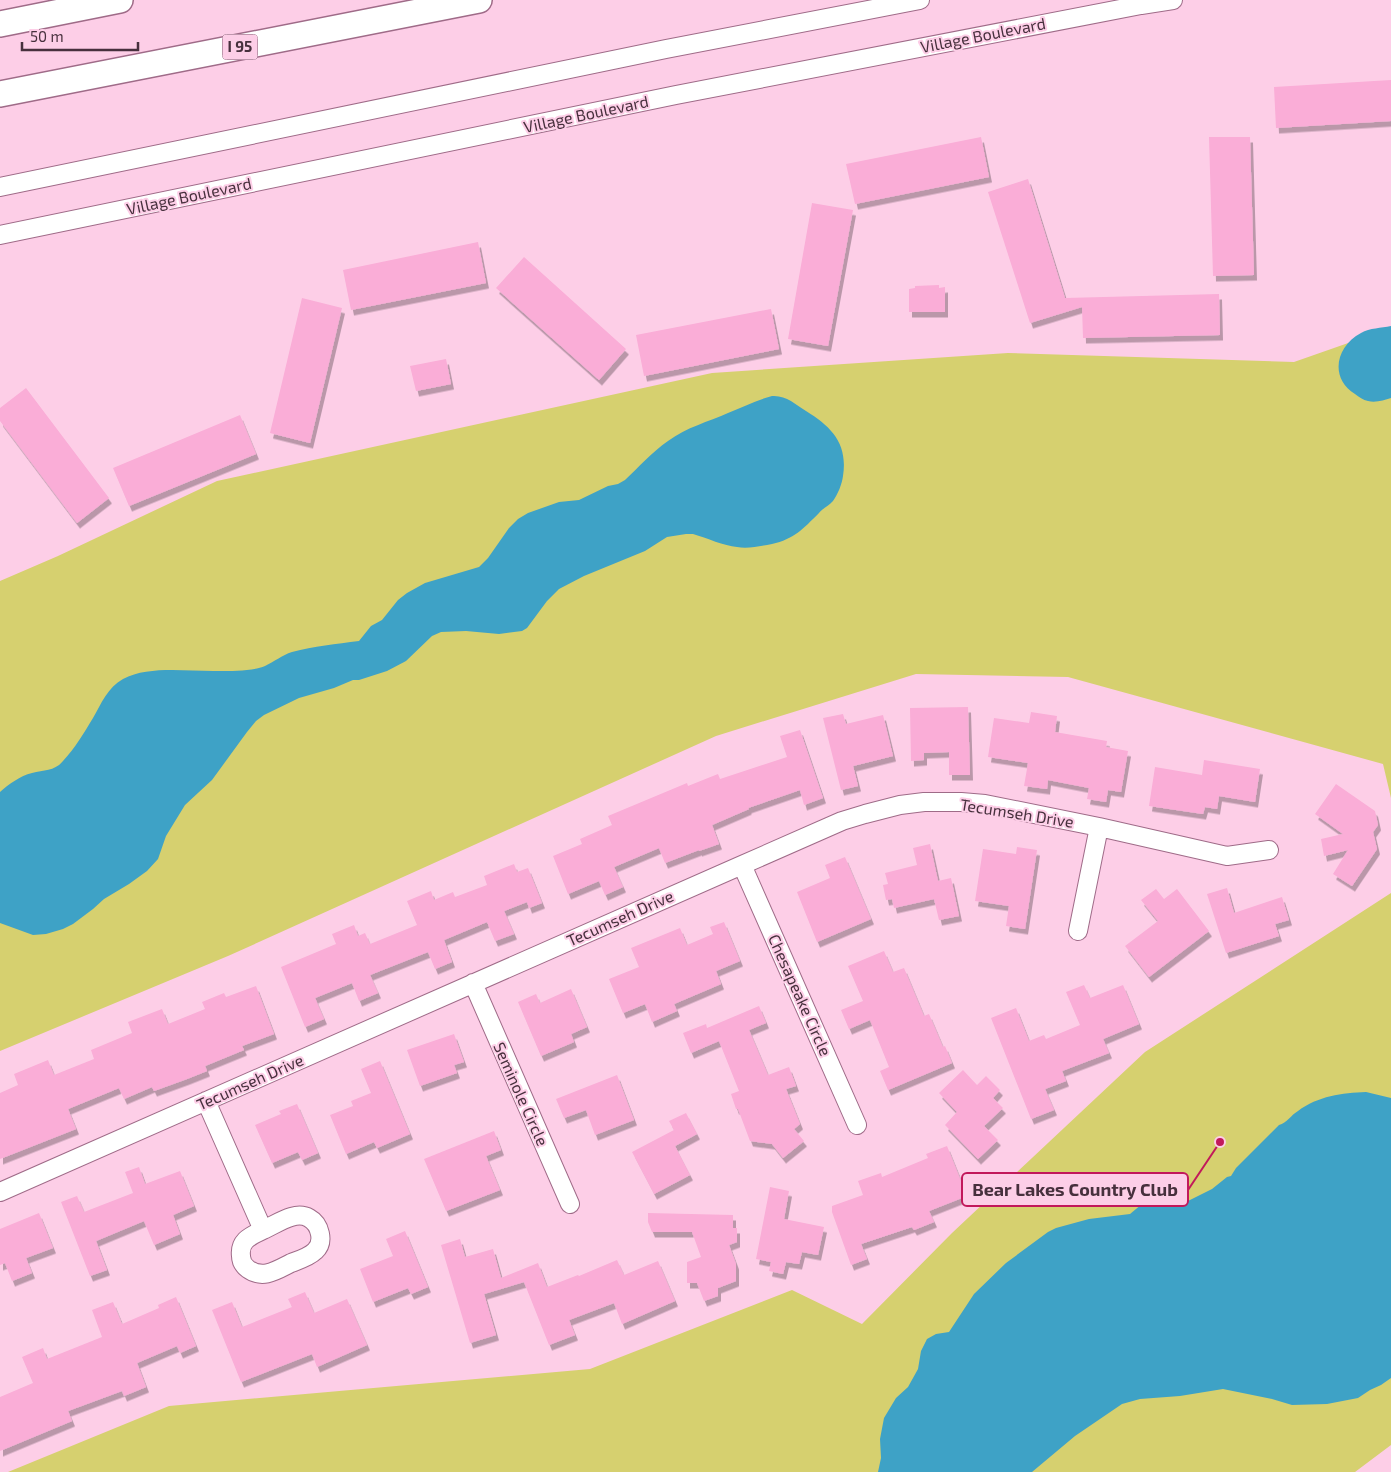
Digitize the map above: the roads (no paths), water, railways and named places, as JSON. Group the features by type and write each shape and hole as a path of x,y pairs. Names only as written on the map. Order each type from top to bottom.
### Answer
{"highway":[{"path":"0,24 120,0"},
{"name":"I 95","path":"0,94 479,0"}],"street":[{"path":"0,187 666,49 920,0"},
{"name":"Village Boulevard","path":"0,234 666,97 1173,0"},
{"name":"Tecumseh Drive","path":"0,1192 842,821 865,814 891,807 924,802 985,804 1099,826 1227,856 1269,850"},
{"path":"1078,931 1099,826"},
{"name":"Chesapeake Circle","path":"742,865 857,1124"},
{"name":"Seminole Circle","path":"473,983 570,1204"},
{"path":"206,1101 263,1230"}],"water":[{"path":"1391,326 1391,398 1371,402 1366,401 1347,387 1341,380 1339,362 1341,354 1352,339 1364,331"},
{"path":"772,396 790,400 823,423 836,438 843,455 842,479 835,498 798,533 780,542 746,548 727,545 693,534 667,537 645,551 584,576 559,589 547,601 527,628 522,631 499,634 466,631 441,632 432,636 406,661 387,671 299,698 264,715 247,732 212,780 185,805 166,836 158,859 147,871 104,899 73,924 63,929 46,934 33,935 0,923 0,792 23,776 45,771 60,764 79,740 105,696 118,682 145,672 255,669 292,652 359,641 371,626 382,620 398,600 407,593 425,583 479,567 488,558 509,528 528,513 559,502 579,500 608,486 618,484 625,480 656,450 675,436"},
{"path":"1366,1092 1391,1098 1391,1378 1358,1398 1327,1404 1292,1405 1223,1389 1180,1396 1140,1399 1122,1404 1075,1436 1032,1472 878,1472 881,1458 880,1439 884,1418 896,1398 908,1387 918,1369 921,1351 927,1339 936,1334 949,1332 974,1294 1006,1263 1056,1228 1089,1219 1130,1214 1152,1197 1165,1196 1182,1202 1188,1201 1212,1189 1231,1176 1236,1168 1279,1125 1306,1106 1330,1096"}],"place":[{"name":"Bear Lakes Country Club","path":"1220,1142"}]}
